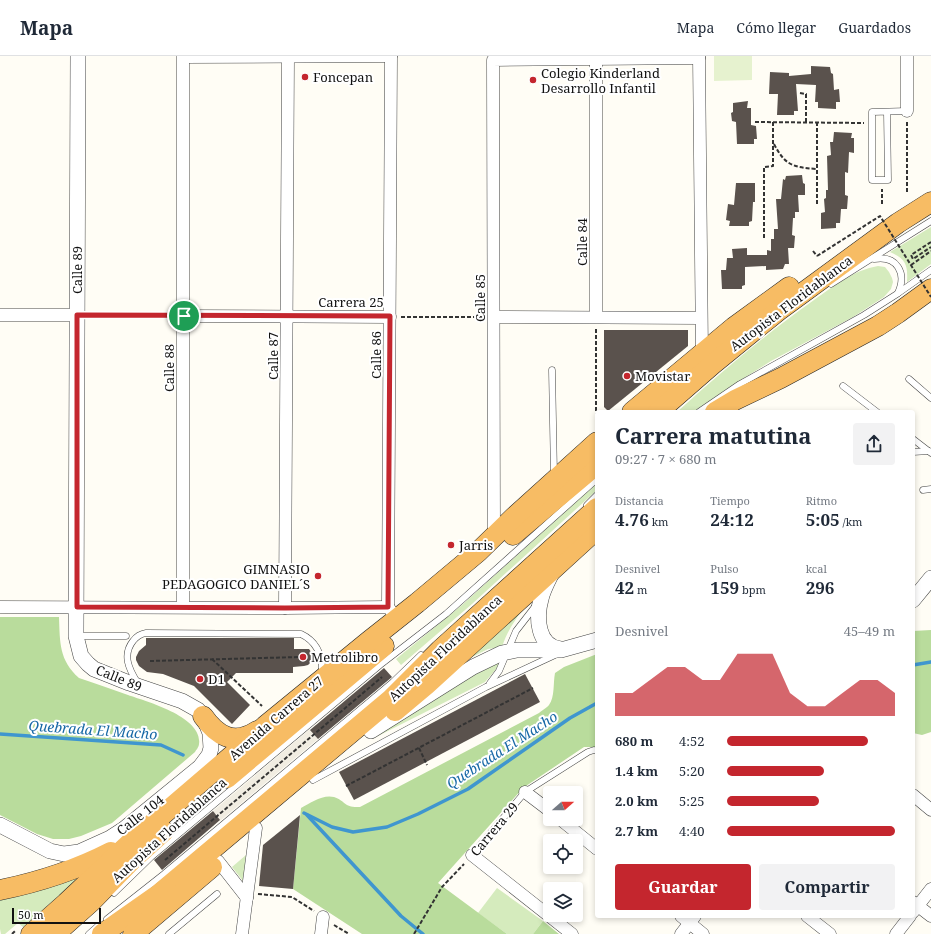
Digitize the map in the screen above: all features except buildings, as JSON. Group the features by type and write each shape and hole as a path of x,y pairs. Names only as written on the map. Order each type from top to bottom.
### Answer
{"highway":[{"name":"Autopista Floridablanca","path":"660,410 713,364 778,312 898,223 931,202"},
{"path":"634,410 702,353 751,314 795,282 820,266 898,223"},
{"path":"718,410 878,326 931,289"},
{"path":"740,410 781,378"},
{"name":"Avenida Carrera 27","path":"31,934 132,840 236,752 264,716 321,679 393,613 478,552 554,480 595,435"},
{"name":"Autopista Floridablanca","path":"54,934 91,902 150,843 595,466"},
{"name":"Autopista Floridablanca","path":"102,934 159,894 390,700 436,654 588,510"},
{"path":"132,934 165,908 256,828 426,685 595,531"},
{"path":"203,716 214,730 221,735 229,738 238,738 247,737 264,716"},
{"path":"0,890 60,874 101,857 132,840"}],"street":[{"name":"Calle 89","path":"78,56 76,636 81,656 88,664 101,673 190,704 203,716"},
{"path":"288,57 391,56"},
{"name":"Calle 86","path":"391,56 390,316 393,613"},
{"path":"907,56 907,111"},
{"name":"Calle 88","path":"183,607 183,57 288,57"},
{"name":"Calle 87","path":"285,608 288,57"},
{"path":"596,59 699,57 702,353"},
{"name":"Calle 85","path":"494,536 493,60 596,59"},
{"name":"Calle 84","path":"596,59 596,318"},
{"path":"0,315 77,315"},
{"name":"Carrera 25","path":"184,316 390,316"},
{"path":"494,317 702,318"},
{"path":"558,564 542,595 539,618 541,633 545,640 554,648 568,649"},
{"path":"915,598 931,578"},
{"path":"0,607 285,608 393,613"},
{"path":"370,732 473,667 496,655 507,651 517,650 555,651 568,649 595,641"},
{"name":"Calle 104","path":"0,825 50,851 64,854 79,852 110,838 131,824 200,767 205,761 209,755 211,742 208,725 203,716"},
{"path":"526,792 543,805"},
{"path":"915,797 931,810"},
{"path":"569,826 595,847"},
{"path":"242,934 256,828"},
{"path":"472,855 572,934"},
{"path":"218,861 247,895"},
{"path":"931,889 915,906 931,916"},
{"path":"321,934 323,917"},
{"path":"681,934 689,918 703,934"},
{"path":"810,918 830,934"},
{"path":"896,934 908,918"}],"lane":[{"path":"887,112 888,180 872,180 872,112 907,111"},
{"path":"824,289 931,221"},
{"path":"871,260 881,258 887,259 898,266 902,279 897,294"},
{"path":"702,410 740,384 836,331 897,294 931,270"},
{"path":"552,370 554,480"},
{"path":"909,379 931,398"},
{"path":"843,386 874,410"},
{"path":"915,441 930,452"},
{"path":"915,452 930,452"},
{"path":"111,895 163,847 380,665 446,614 595,481"},
{"path":"923,490 931,489"},
{"path":"588,510 595,498"},
{"path":"486,687 499,671 516,631 542,595"},
{"path":"141,687 128,666 127,655 131,643 136,638 146,633 301,634 308,638 316,647 321,663 321,679"},
{"path":"76,636 126,636"},
{"path":"88,934 164,874 393,682 428,649"},
{"path":"313,780 486,687 568,649"},
{"name":"Carrera 29","path":"472,855 526,792 588,752 595,750"},
{"path":"169,934 217,894"}],"path":[{"path":"800,93 806,94 806,122"},
{"path":"907,111 907,194"},
{"path":"755,122 872,123"},
{"path":"764,238 764,167 773,166 773,122"},
{"path":"817,122 817,204"},
{"path":"773,143 780,155 789,164 802,168 817,169"},
{"path":"882,204 883,180"},
{"path":"813,250 817,256 880,216 931,297"},
{"path":"931,242 911,255 913,258 931,247"},
{"path":"911,265 931,251"},
{"path":"77,315 184,316"},
{"name":"Carrera 25","path":"390,316 494,317"},
{"path":"596,318 596,410"},
{"path":"150,661 300,658"},
{"path":"212,659 264,716"},
{"path":"164,861 382,677"},
{"path":"346,786 533,688"},
{"path":"419,748 427,765"},
{"name":"Carrera 29","path":"414,934 442,887 472,855"},
{"path":"247,895 292,897 349,934"}],"green space":[{"path":"714,56 752,56 752,80 714,81"},
{"path":"931,227 931,264 907,282 905,263 900,257 890,252"},
{"path":"878,266 885,267 889,272 893,282 891,289 884,297 853,317 771,361 696,410 679,410 710,382 796,313 844,279 869,268"},
{"path":"595,485 595,492 472,604 401,665 396,659 462,605"},
{"path":"538,591 522,610 513,624 502,647 488,649 470,658"},
{"path":"0,617 59,617 60,643 64,658 72,671 79,678 160,706 184,718 198,734 199,745 195,752 112,823 81,836 69,839 53,839 37,834 0,815"},
{"path":"931,630 931,732 922,735 915,733 915,631"},
{"path":"595,655 595,747 584,747 523,788 438,883 507,934 362,934 293,889 301,808 317,800 330,796 348,805 360,807 539,713 551,702 555,673 564,667"},
{"path":"501,657 497,668 485,682 372,739 457,683"},
{"path":"246,855 243,881 232,867"},
{"path":"85,873 23,927 18,923 5,934 1,934 0,898"},
{"path":"497,888 543,921 533,934 507,934 478,913"},
{"path":"543,921 559,934 533,934"}],"shaded area":[{"path":"310,729 318,739 220,821 213,811"}],"waterway":[{"name":"Quebrada El Macho","path":"915,665 931,662"},
{"name":"Quebrada El Macho","path":"304,813 332,827 353,832 387,827 418,814 468,789 570,718 595,704"},
{"name":"Quebrada El Macho","path":"0,734 161,745 183,755"},
{"path":"307,815 401,916 423,934"}],"place":[{"name":"Foncepan","path":"305,77"},
{"name":"Colegio Kinderland Desarrollo Infantil","path":"533,80"},
{"name":"Movistar","path":"627,376"},
{"name":"Jarris","path":"451,545"},
{"name":"GIMNASIO PEDAGOGICO DANIEL´S","path":"318,576"},
{"name":"Metrolibro","path":"303,657"},
{"name":"D1","path":"200,679"}],"route":[{"path":"77,315 184,316 390,316 388,607 77,607 77,315"}]}
